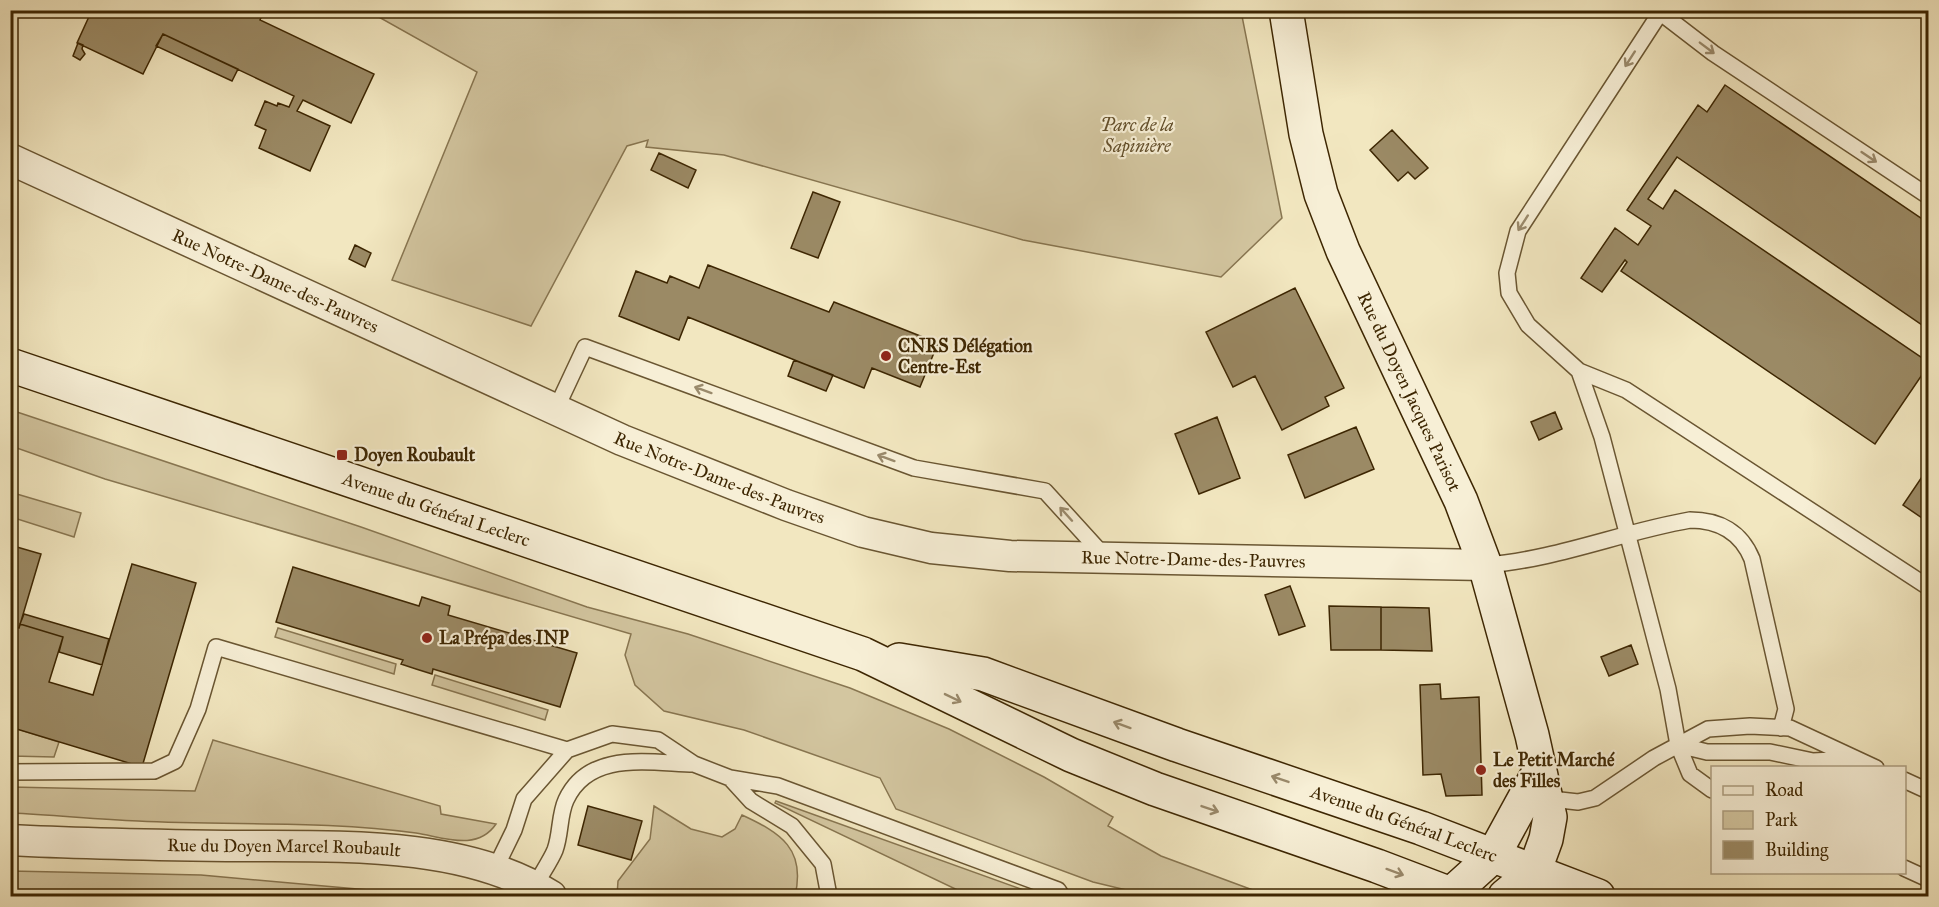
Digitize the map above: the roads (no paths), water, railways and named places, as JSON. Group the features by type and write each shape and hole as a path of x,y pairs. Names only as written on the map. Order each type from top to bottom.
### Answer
{"main road":[{"name":"Rue du Doyen Jacques Parisot","path":"1286,10 1306,134 1321,194 1343,251 1461,501 1485,565 1532,735 1537,788 1550,816 1546,839 1534,872"},
{"name":"Avenue du Général Leclerc","path":"10,365 863,654 1081,760 1155,789 1377,866 1452,896 1492,856 1421,828 1177,745 983,674 863,654"},
{"path":"1537,788 1492,856 1598,897"},
{"path":"1505,897 1534,872"}],"street":[{"name":"Rue Notre-Dame-des-Pauvres","path":"10,159 644,448 863,532 932,548 1010,556 1485,565"},
{"name":"Rue du Doyen Marcel Roubault","path":"10,840 353,848 435,855 526,880 543,891"}],"lane":[{"path":"1929,196 1713,53 1661,12 1518,231 1506,273 1509,292 1528,325 1579,371 1626,390 1929,587"},
{"path":"556,409 585,347 914,468 1045,490 1106,558"},
{"path":"1579,371 1602,437 1668,689 1678,745 1690,774 1711,789"},
{"path":"1485,565 1543,558 1626,534 1701,520 1725,527 1742,539 1752,559 1786,709 1781,728"},
{"path":"10,772 154,771 175,761 198,709 216,646 567,750"},
{"path":"1537,788 1578,802 1595,798 1653,758 1708,729 1791,728 1872,766"},
{"path":"494,872 514,830 524,799 567,750 612,734 658,740 694,764 730,777 778,786 1058,890 1062,897"},
{"path":"1678,745 1707,752 1770,752 1813,761 1857,759"},
{"path":"543,891 566,800 584,774 612,763 630,761 694,764"},
{"path":"730,777 751,801 792,826 823,864 829,897"},
{"path":"1906,780 1929,791"},
{"path":"1906,868 1929,879"}],"place":[{"name":"CNRS Délégation Centre-Est","path":"886,356"},
{"name":"Doyen Roubault","path":"342,455"},
{"name":"La Prépa des INP","path":"427,638"},
{"name":"Le Petit Marché des Filles","path":"1481,770"}],"park label":[{"name":"Parc de la Sapinière","path":"1137,135"}]}
